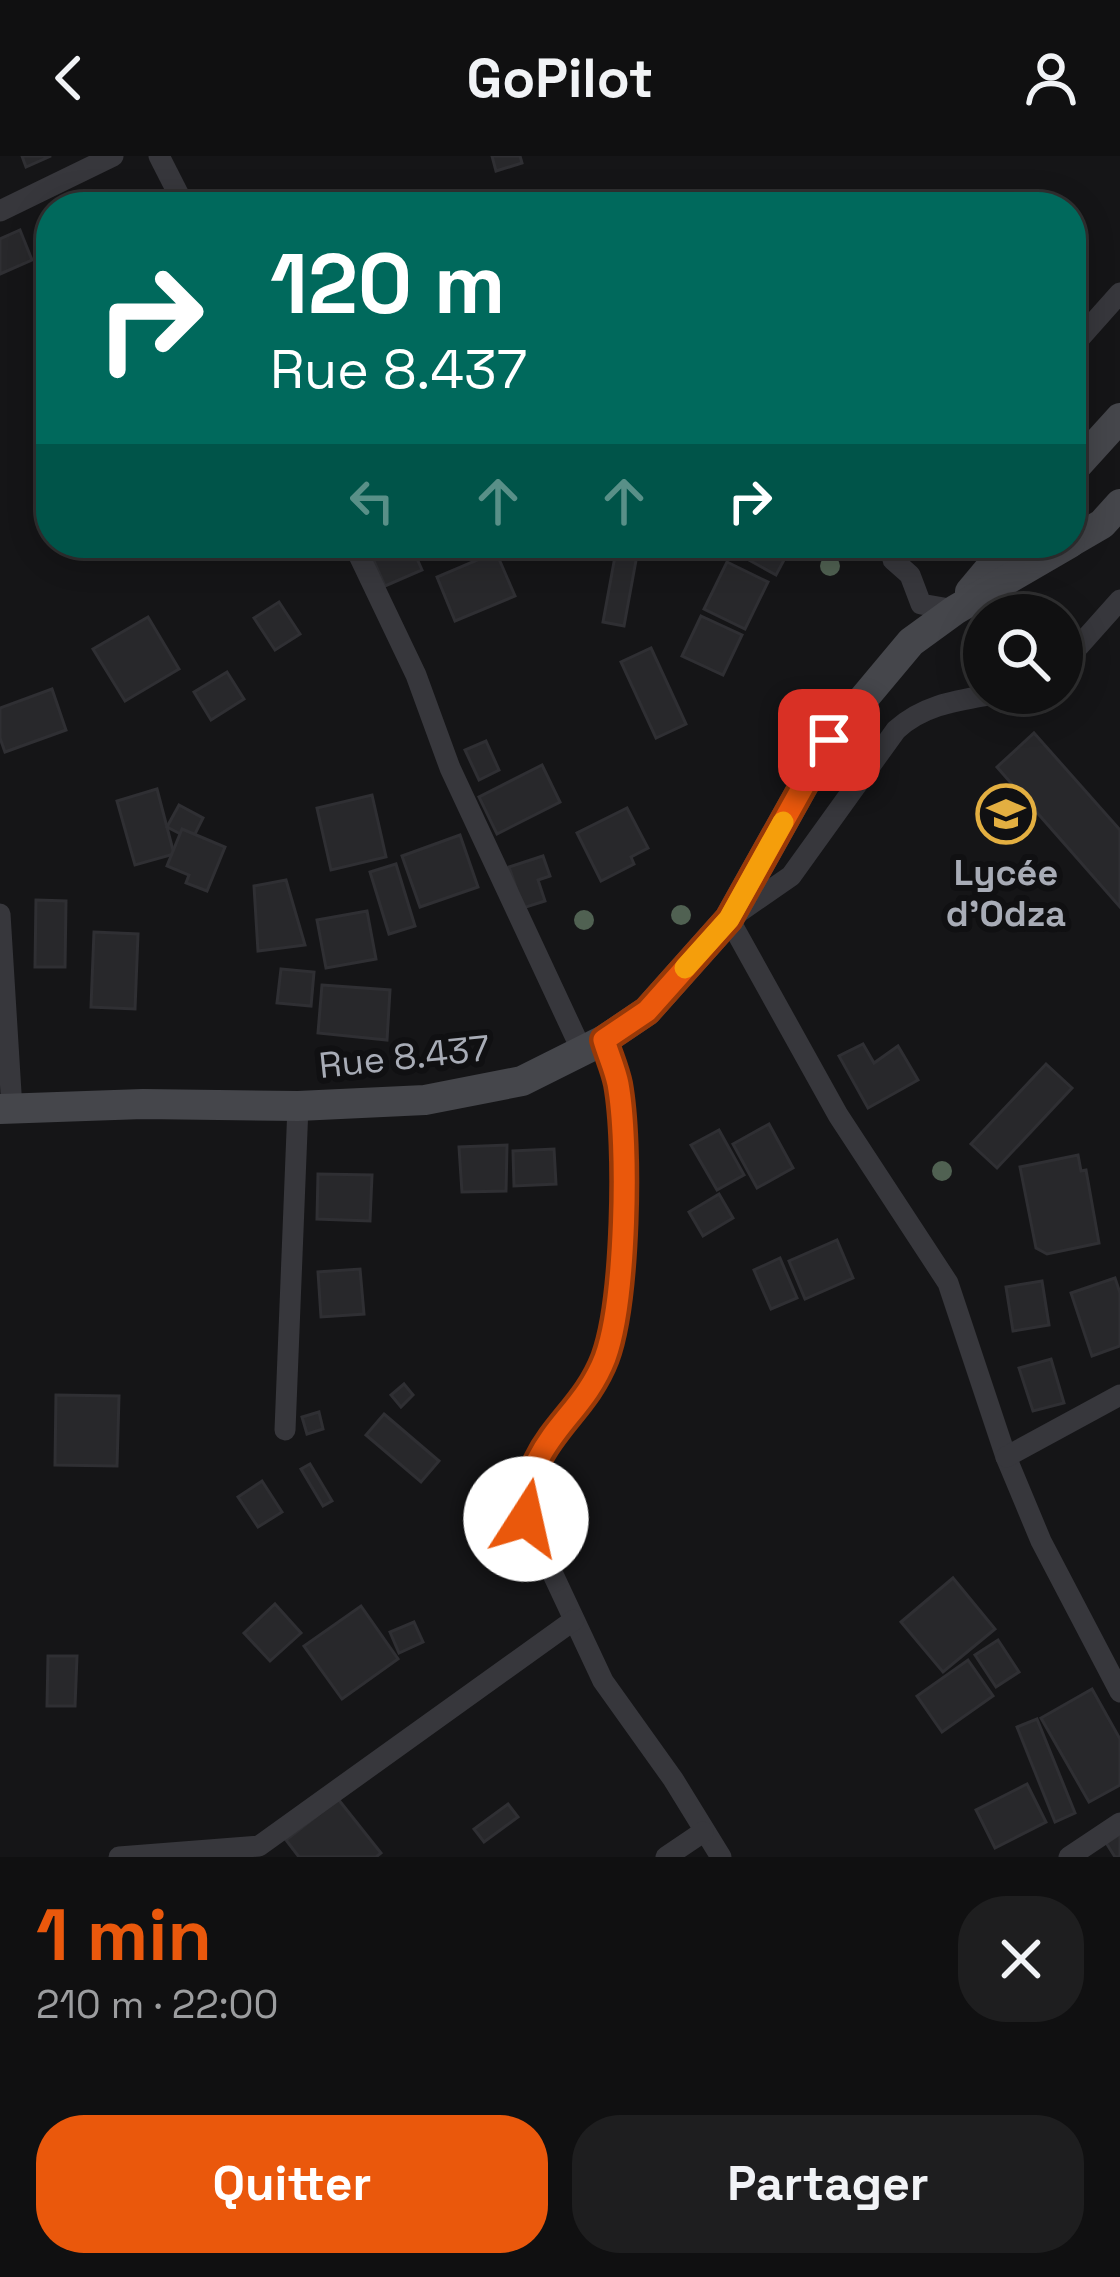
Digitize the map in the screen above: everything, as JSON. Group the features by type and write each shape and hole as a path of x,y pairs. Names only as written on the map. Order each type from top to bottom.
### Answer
{"main road":[{"path":"1086,455 1120,418"},
{"name":"Rue 8.437","path":"1086,534 1120,504"},
{"name":"Rue 8.437","path":"955,610 998,558"},
{"name":"Rue 8.437","path":"6,1109 425,1100 522,1081 593,1045 647,1011 729,919 829,740 911,642 955,610 1045,558"}],"street":[{"path":"40,192 113,156"},
{"path":"159,156 177,192"},
{"path":"0,212 36,194"},
{"path":"1086,331 1120,293"},
{"path":"360,558 416,675 450,768 593,1045 618,1083 623,1150 615,1320 604,1361 534,1467 526,1492 526,1519 603,1681 721,1857"},
{"path":"894,558 910,575 921,604 955,610"},
{"path":"1083,642 1120,601"},
{"path":"963,700 930,707 896,730 791,876 729,919 838,1115 948,1283 1006,1457 1041,1541 1120,1692"},
{"path":"0,914 6,1109"},
{"path":"285,1430 298,1106"},
{"path":"1006,1457 1120,1395"},
{"path":"119,1857 259,1846 574,1620"},
{"path":"1070,1857 1120,1823"},
{"path":"666,1857 703,1832"}],"building":[{"path":"22,156 51,156 26,167"},
{"path":"492,156 520,156 522,163 496,171"},
{"path":"20,230 32,260 0,274 0,239"},
{"path":"373,558 417,558 422,570 385,586"},
{"path":"482,558 499,558 515,596 455,621 437,577"},
{"path":"615,558 636,558 624,626 603,622"},
{"path":"745,558 785,558 776,575"},
{"path":"727,562 768,582 745,629 704,609"},
{"path":"279,602 300,634 275,650 254,618"},
{"path":"701,616 742,635 723,675 682,656"},
{"path":"148,617 179,669 125,701 93,649"},
{"path":"651,648 686,724 656,738 621,662"},
{"path":"227,672 244,699 211,720 194,692"},
{"path":"52,689 66,730 5,752 0,708"},
{"path":"1034,733 1120,830 1120,907 997,767"},
{"path":"486,741 499,770 479,780 465,750"},
{"path":"542,765 560,802 497,834 479,797"},
{"path":"157,789 174,854 135,865 117,801"},
{"path":"372,795 386,857 331,870 317,808"},
{"path":"179,805 203,818 192,840 167,827"},
{"path":"627,808 648,848 631,857 634,864 601,881 577,833"},
{"path":"182,829 225,847 207,891 186,883 189,875 167,866"},
{"path":"460,835 478,887 420,907 402,856"},
{"path":"543,856 550,876 538,880 545,901 523,908 509,867"},
{"path":"396,864 415,926 389,934 370,872"},
{"path":"286,880 305,945 258,951 254,886"},
{"path":"36,900 66,901 65,967 35,967"},
{"path":"367,911 376,959 326,968 317,920"},
{"path":"94,932 138,934 135,1009 91,1007"},
{"path":"281,969 314,972 311,1006 277,1003"},
{"path":"322,985 390,990 387,1040 318,1033"},
{"path":"863,1044 874,1063 898,1046 918,1080 868,1108 839,1056"},
{"path":"1046,1064 1072,1088 997,1168 971,1144"},
{"path":"769,1124 793,1168 757,1188 733,1144"},
{"path":"719,1130 744,1175 717,1190 691,1145"},
{"path":"507,1145 506,1191 462,1192 459,1147"},
{"path":"554,1149 556,1184 514,1186 513,1151"},
{"path":"1078,1155 1081,1171 1086,1170 1099,1243 1047,1254 1036,1248 1020,1167"},
{"path":"318,1174 372,1175 370,1221 317,1219"},
{"path":"719,1194 733,1218 703,1236 689,1212"},
{"path":"837,1240 853,1278 805,1299 789,1261"},
{"path":"780,1258 797,1298 771,1309 754,1270"},
{"path":"360,1269 364,1314 321,1317 318,1272"},
{"path":"1115,1278 1120,1293 1120,1346 1092,1356 1071,1293"},
{"path":"1042,1281 1049,1325 1013,1331 1006,1287"},
{"path":"1051,1359 1064,1403 1033,1411 1019,1368"},
{"path":"404,1384 413,1395 401,1407 391,1395"},
{"path":"56,1395 119,1396 117,1466 55,1465"},
{"path":"319,1412 323,1429 307,1434 302,1417"},
{"path":"384,1414 439,1461 421,1482 366,1435"},
{"path":"310,1464 332,1501 323,1506 301,1469"},
{"path":"262,1481 282,1512 258,1527 238,1497"},
{"path":"953,1578 995,1629 943,1672 901,1622"},
{"path":"275,1604 301,1633 270,1661 244,1633"},
{"path":"361,1606 398,1659 342,1699 304,1646"},
{"path":"414,1622 423,1642 399,1653 390,1632"},
{"path":"998,1640 1019,1672 996,1687 975,1655"},
{"path":"48,1656 77,1656 75,1706 47,1706"},
{"path":"968,1660 993,1696 942,1732 917,1696"},
{"path":"1092,1689 1120,1739 1120,1785 1089,1802 1041,1718"},
{"path":"1037,1719 1075,1813 1055,1822 1017,1727"},
{"path":"1027,1784 1046,1822 995,1848 976,1810"},
{"path":"338,1799 381,1853 376,1857 299,1857 286,1840"},
{"path":"508,1804 518,1817 484,1842 474,1829"},
{"path":"1120,1831 1120,1857 1115,1857 1105,1841"}],"slow traffic":[{"path":"685,968 729,919 783,822"}],"place":[{"name":"Lycée d'Odza","path":"1006,814"}],"route":[{"path":"526,1519 526,1492 534,1467 604,1361 615,1320 623,1150 618,1083 604,1040 647,1011 729,919 829,740"}]}
